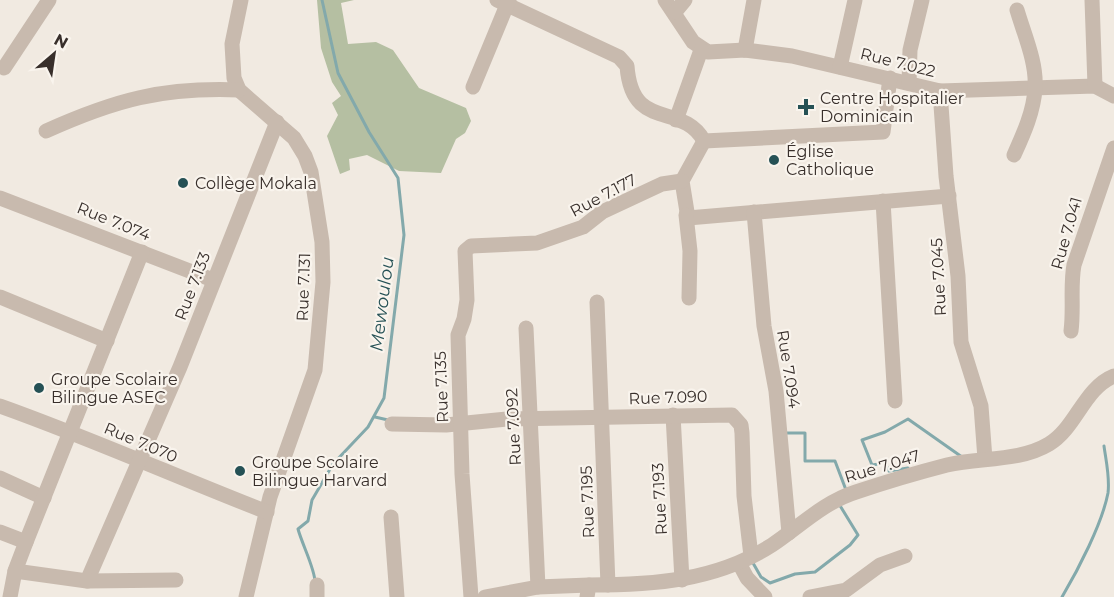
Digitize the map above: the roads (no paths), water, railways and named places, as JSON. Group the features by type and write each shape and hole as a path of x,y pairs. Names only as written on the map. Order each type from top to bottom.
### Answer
{"street":[{"path":"4,68 49,0"},
{"path":"46,131 94,109 147,94 189,89 239,90 231,66 232,44 241,0"},
{"path":"676,120 701,50 670,6 685,0"},
{"path":"745,50 754,0"},
{"path":"840,67 855,0"},
{"path":"909,83 910,50 922,0"},
{"path":"1092,0 1095,86"},
{"path":"473,87 504,1 619,57 627,66 629,85 635,98 655,113 694,128 704,141"},
{"path":"1014,155 1026,128 1035,88 1031,58 1017,10"},
{"name":"Rue 7.022","path":"701,50 716,53 745,50 840,67 940,91 1095,86 1114,96"},
{"path":"704,141 883,132 890,78"},
{"name":"Rue 7.131","path":"239,90 278,122 294,138 305,156 311,172 322,242 322,282 315,370 267,512 246,597"},
{"name":"Rue 7.045","path":"940,91 958,276 961,342 981,406 985,459"},
{"name":"Rue 7.133","path":"87,580 140,462 278,122"},
{"path":"689,298 690,251 682,182 704,141"},
{"name":"Rue 7.041","path":"1071,331 1074,294 1071,281 1074,265 1114,148"},
{"name":"Rue 7.177","path":"468,248 537,243 583,227 602,212 662,184 682,182"},
{"path":"686,215 693,218 949,196"},
{"name":"Rue 7.074","path":"0,198 213,280"},
{"path":"883,201 895,402"},
{"name":"Rue 7.094","path":"754,212 764,326 776,391 789,533"},
{"name":"Rue 7.135","path":"468,248 464,255 466,310 458,335 460,423 471,597"},
{"path":"10,597 15,571 26,542 142,252"},
{"path":"0,297 106,341"},
{"name":"Rue 7.195","path":"597,302 609,585"},
{"name":"Rue 7.092","path":"526,328 537,525 538,587"},
{"name":"Rue 7.047","path":"485,597 538,587 588,591 609,585 667,590 682,580 745,559 789,533 835,499 948,465 1032,452 1050,444 1100,384 1114,376"},
{"name":"Rue 7.070","path":"0,406 71,431 140,462 267,512"},
{"name":"Rue 7.090","path":"392,424 446,425 530,418 722,413 732,415 741,425 745,559"},
{"name":"Rue 7.193","path":"673,415 682,580"},
{"path":"0,478 44,498"},
{"path":"391,517 397,597"},
{"path":"0,532 26,542"},
{"path":"810,597 846,590 880,565 905,556"},
{"path":"745,559 747,578 765,597"},
{"path":"15,571 87,580 176,580"}],"waterway":[{"name":"Mewoulou","path":"315,582 298,529 308,521 312,500 333,464 368,427 384,398 404,235 398,178 369,132 338,73 322,0"},
{"path":"375,417 388,420"},
{"path":"908,468 889,471 885,463 872,465 862,440 885,432 908,419 962,457"},
{"path":"784,433 805,433 805,461 835,461 846,490"},
{"path":"1062,597 1089,546 1105,505 1108,493 1108,469 1104,446"},
{"path":"753,563 761,577 770,583 795,574 815,572 850,545 858,535 839,504"}],"place":[{"name":"Centre Hospitalier Dominicain","path":"806,107"},
{"name":"Église Catholique","path":"774,160"},
{"name":"Collège Mokala","path":"183,183"},
{"name":"Groupe Scolaire Bilingue ASEC","path":"39,388"},
{"name":"Groupe Scolaire Bilingue Harvard","path":"240,471"}]}
